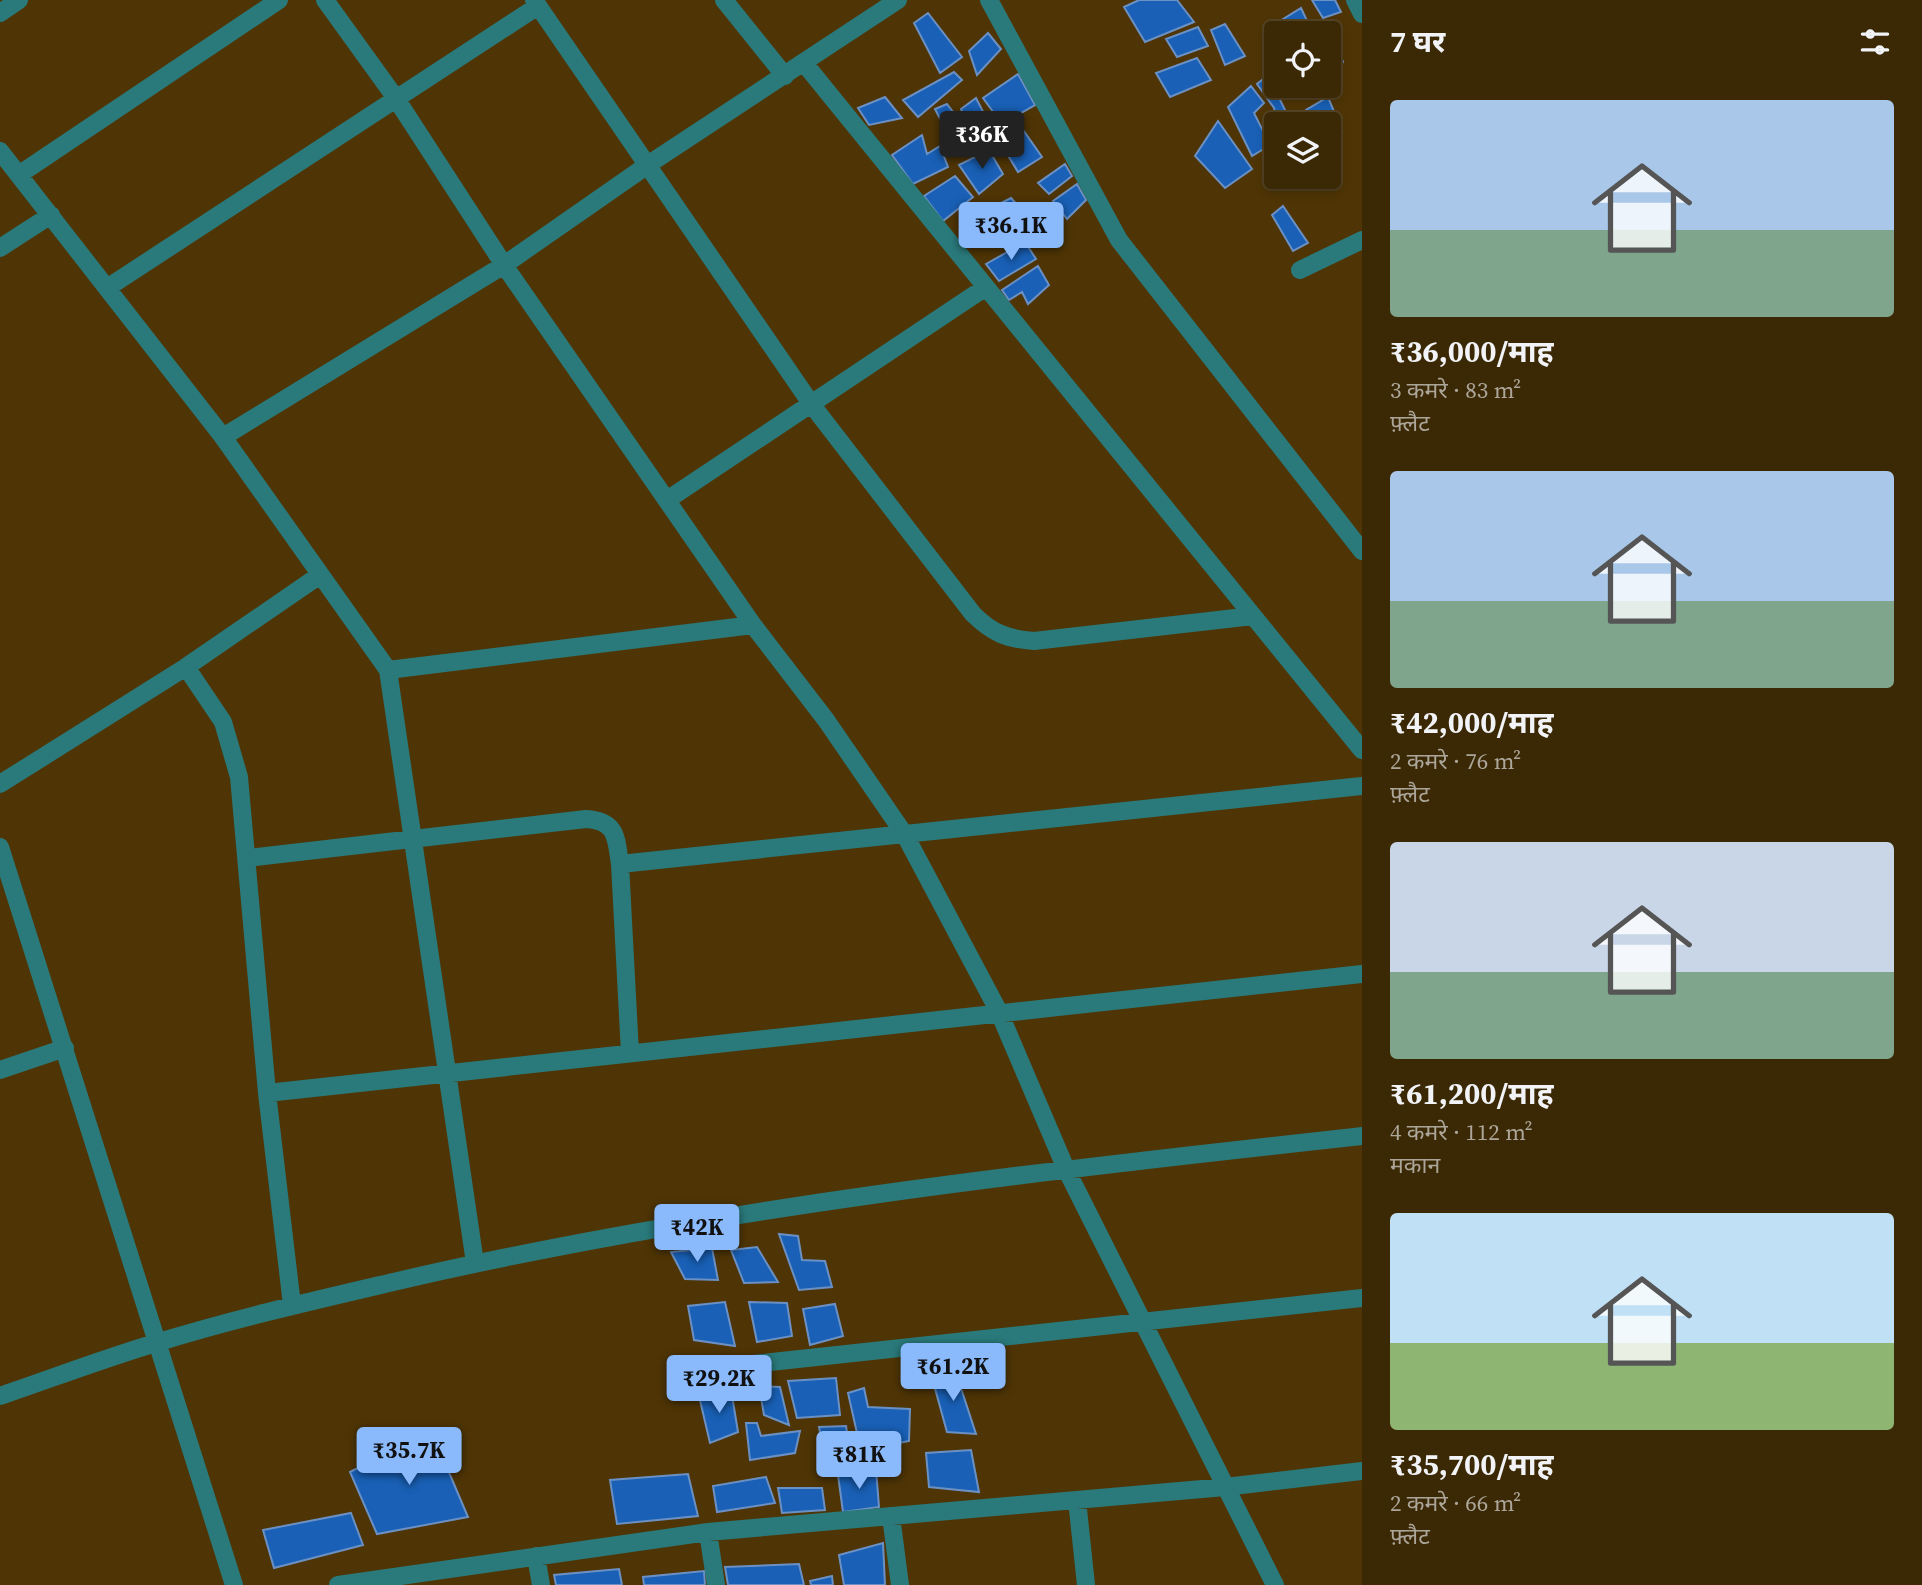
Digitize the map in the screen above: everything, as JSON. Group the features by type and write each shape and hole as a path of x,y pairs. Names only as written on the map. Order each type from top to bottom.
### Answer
{"street":[{"path":"0,12 19,0"},
{"path":"20,174 279,0"},
{"path":"325,0 395,97 504,265 753,625 826,720 905,835 999,1012 1066,1169 1275,1585"},
{"path":"724,0 785,76"},
{"path":"223,437 504,265 649,164 898,0"},
{"path":"989,0 1119,240 1362,551"},
{"path":"1355,0 1362,14"},
{"path":"107,288 536,3 812,405 973,614 992,632 1012,640 1034,641 1253,616"},
{"path":"804,63 1362,750"},
{"path":"0,151 223,437 387,670 415,841 445,1074 475,1263"},
{"path":"0,248 51,215"},
{"path":"1300,270 1362,240"},
{"path":"667,500 986,287"},
{"path":"0,784 186,667 320,575"},
{"path":"387,670 753,625"},
{"path":"186,667 223,722 233,748 247,859 267,1093 292,1305"},
{"path":"620,864 1362,786"},
{"path":"247,859 601,820 614,833 620,864 630,1053"},
{"path":"0,847 234,1585"},
{"path":"267,1093 1362,974"},
{"path":"0,1070 65,1048"},
{"path":"0,1396 159,1342 292,1305 475,1263 668,1226 1066,1169 1362,1136"},
{"path":"698,1370 1362,1298"},
{"path":"338,1585 708,1532 1225,1487 1362,1471"},
{"path":"1077,1500 1086,1585"},
{"path":"891,1516 900,1585"},
{"path":"708,1532 716,1585"},
{"path":"536,1556 541,1585"}],"building":[{"path":"1139,0 1177,0 1194,22 1145,42 1124,7"},
{"path":"1312,0 1335,0 1341,12 1323,18"},
{"path":"1301,8 1307,21 1280,21"},
{"path":"928,13 962,57 940,73 914,23"},
{"path":"1225,24 1245,56 1225,65 1211,30"},
{"path":"1198,27 1208,46 1177,57 1166,39"},
{"path":"988,33 1001,49 977,75 969,51"},
{"path":"1197,58 1211,80 1170,97 1156,73"},
{"path":"954,72 962,80 918,117 903,100"},
{"path":"1018,74 1035,105 1002,124 983,98"},
{"path":"1264,78 1264,94 1257,84"},
{"path":"1251,86 1264,103 1254,113 1264,133 1264,149 1252,156 1228,107"},
{"path":"885,97 902,118 869,125 858,108"},
{"path":"976,98 992,129 977,145 961,109"},
{"path":"1267,98 1279,98 1286,112 1275,112"},
{"path":"1328,98 1334,112 1307,112 1306,110"},
{"path":"947,104 966,129 952,142 935,109"},
{"path":"1218,121 1252,169 1225,188 1195,156"},
{"path":"1019,124 1042,157 1018,172 995,134"},
{"path":"922,135 927,154 940,146 948,167 913,184 892,155"},
{"path":"989,150 1003,174 979,194 959,165"},
{"path":"1065,164 1072,176 1049,194 1038,183"},
{"path":"955,176 973,197 943,221 924,196"},
{"path":"1077,184 1086,200 1067,219 1053,201"},
{"path":"1011,198 1041,231 1007,241 991,208"},
{"path":"1283,206 1308,243 1293,251 1272,215"},
{"path":"1025,242 1036,259 999,281 986,264"},
{"path":"1038,266 1049,285 1028,304 1022,292 1009,300 1002,290"},
{"path":"779,1234 798,1236 802,1260 825,1261 832,1287 799,1290"},
{"path":"757,1247 778,1282 744,1283 731,1250"},
{"path":"712,1248 718,1280 685,1279 671,1252"},
{"path":"725,1302 735,1346 694,1340 688,1306"},
{"path":"749,1302 787,1303 792,1336 757,1342"},
{"path":"835,1304 843,1336 810,1345 803,1309"},
{"path":"955,1370 976,1434 947,1432 931,1374"},
{"path":"836,1378 840,1415 797,1418 788,1381"},
{"path":"759,1386 780,1387 789,1425 764,1415"},
{"path":"864,1388 868,1407 910,1409 909,1441 861,1451 848,1393"},
{"path":"731,1389 738,1432 710,1443 699,1396"},
{"path":"746,1423 757,1423 761,1436 800,1431 795,1453 750,1460"},
{"path":"846,1426 851,1458 825,1459 819,1427"},
{"path":"431,1430 468,1517 377,1534 350,1472"},
{"path":"971,1450 979,1492 929,1487 926,1453"},
{"path":"876,1469 879,1507 843,1512 838,1475"},
{"path":"688,1474 698,1516 617,1524 610,1480"},
{"path":"766,1477 775,1503 717,1512 713,1486"},
{"path":"778,1488 822,1488 825,1510 782,1513"},
{"path":"351,1513 363,1545 274,1568 263,1530"},
{"path":"883,1543 885,1585 844,1585 839,1555"},
{"path":"799,1564 804,1585 728,1585 725,1567"},
{"path":"619,1569 622,1585 556,1585 554,1575"},
{"path":"704,1571 705,1585 644,1585 643,1577"},
{"path":"832,1576 833,1585 811,1585 810,1581"}]}
